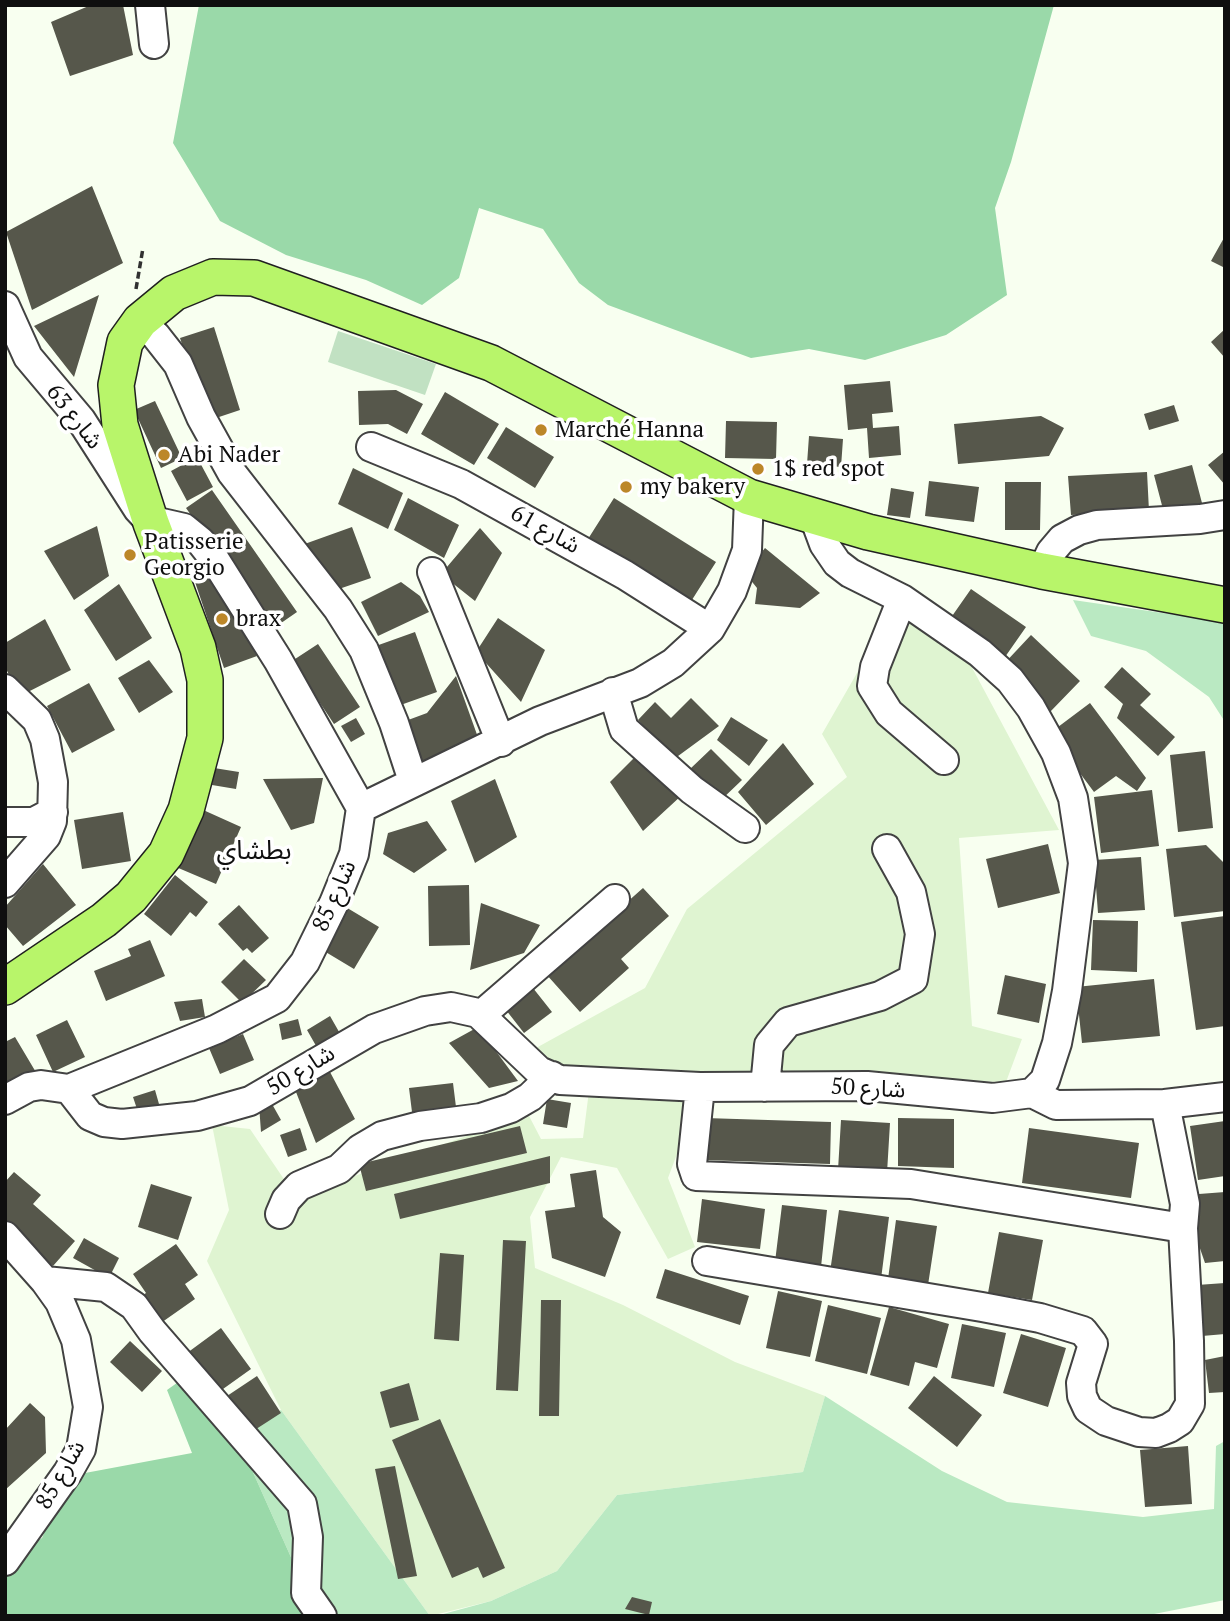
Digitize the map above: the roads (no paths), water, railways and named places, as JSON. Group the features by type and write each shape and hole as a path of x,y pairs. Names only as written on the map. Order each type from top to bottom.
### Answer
{"main road":[{"path":"5,987 104,920 131,897 166,854 186,810 205,738 206,690 198,648 151,523 116,403 116,385 125,342 140,321 162,300 188,285 213,277 254,278 491,363 749,497 868,532 1042,571 1225,605"}],"street":[{"path":"150,5 154,44"},
{"name":"شارع 63","path":"5,306 29,357 80,420 122,488 151,523"},
{"path":"140,321 178,364 201,417 232,473 338,609 364,650 394,723 413,781"},
{"name":"شارع 61","path":"371,447 461,484 625,575 710,629"},
{"path":"151,523 173,524 193,535 215,560 278,660 361,808 540,721 656,674 690,649 710,629 742,568 747,550 749,497"},
{"path":"1042,571 1051,552 1062,539 1079,530 1097,525 1225,515"},
{"path":"814,517 829,552 850,573 902,599 980,653 1010,680 1031,708 1056,753 1073,798 1083,863 1069,977 1048,1072 1032,1093 1056,1105 1165,1104 1225,1097"},
{"path":"850,573 868,532"},
{"path":"165,561 193,535"},
{"path":"432,572 501,742"},
{"path":"902,599 875,667 873,686 889,713 944,760"},
{"path":"5,690 32,715 45,739 53,782 53,813 46,836 5,883"},
{"path":"613,692 624,729 692,790 745,828"},
{"name":"شارع 85","path":"5,1100 29,1087 41,1085 69,1089 217,1029 260,1010 277,998 305,962 334,904 354,854 361,808"},
{"path":"5,822 34,822 53,813"},
{"path":"765,1087 769,1045 788,1022 880,996 914,979 920,934 911,892 887,849"},
{"path":"481,1015 615,898"},
{"name":"شارع 50","path":"69,1089 90,1116 104,1122 122,1124 197,1116 250,1101 374,1029 425,1011 466,1008 481,1015 539,1071 582,1082 700,1087 867,1086 993,1098 1032,1093"},
{"path":"280,1214 286,1200 299,1186 340,1169 360,1149 382,1136 421,1126 481,1118 511,1108 530,1097 552,1076"},
{"path":"700,1087 692,1164 696,1176 911,1184 1183,1228"},
{"path":"706,1261 982,1307 1040,1318 1083,1331 1093,1343 1081,1383 1082,1396 1088,1409 1106,1421 1139,1432 1156,1433 1180,1421 1190,1404 1183,1228 1185,1203 1165,1104"},
{"name":"شارع 85","path":"5,1236 46,1281 60,1302 76,1340 88,1408 88,1426 81,1449 68,1472 5,1560"},
{"path":"46,1281 106,1287 134,1306 152,1331 302,1504 308,1537 306,1593 322,1616"}],"place":[{"name":"Marché Hanna","path":"541,430"},
{"name":"Abi Nader","path":"164,455"},
{"name":"1$ red spot","path":"758,469"},
{"name":"my bakery","path":"626,487"},
{"name":"Patisserie Georgio","path":"130,555"},
{"name":"brax","path":"222,619"}],"district":[{"name":"بطشاي","path":"254,852"}]}
